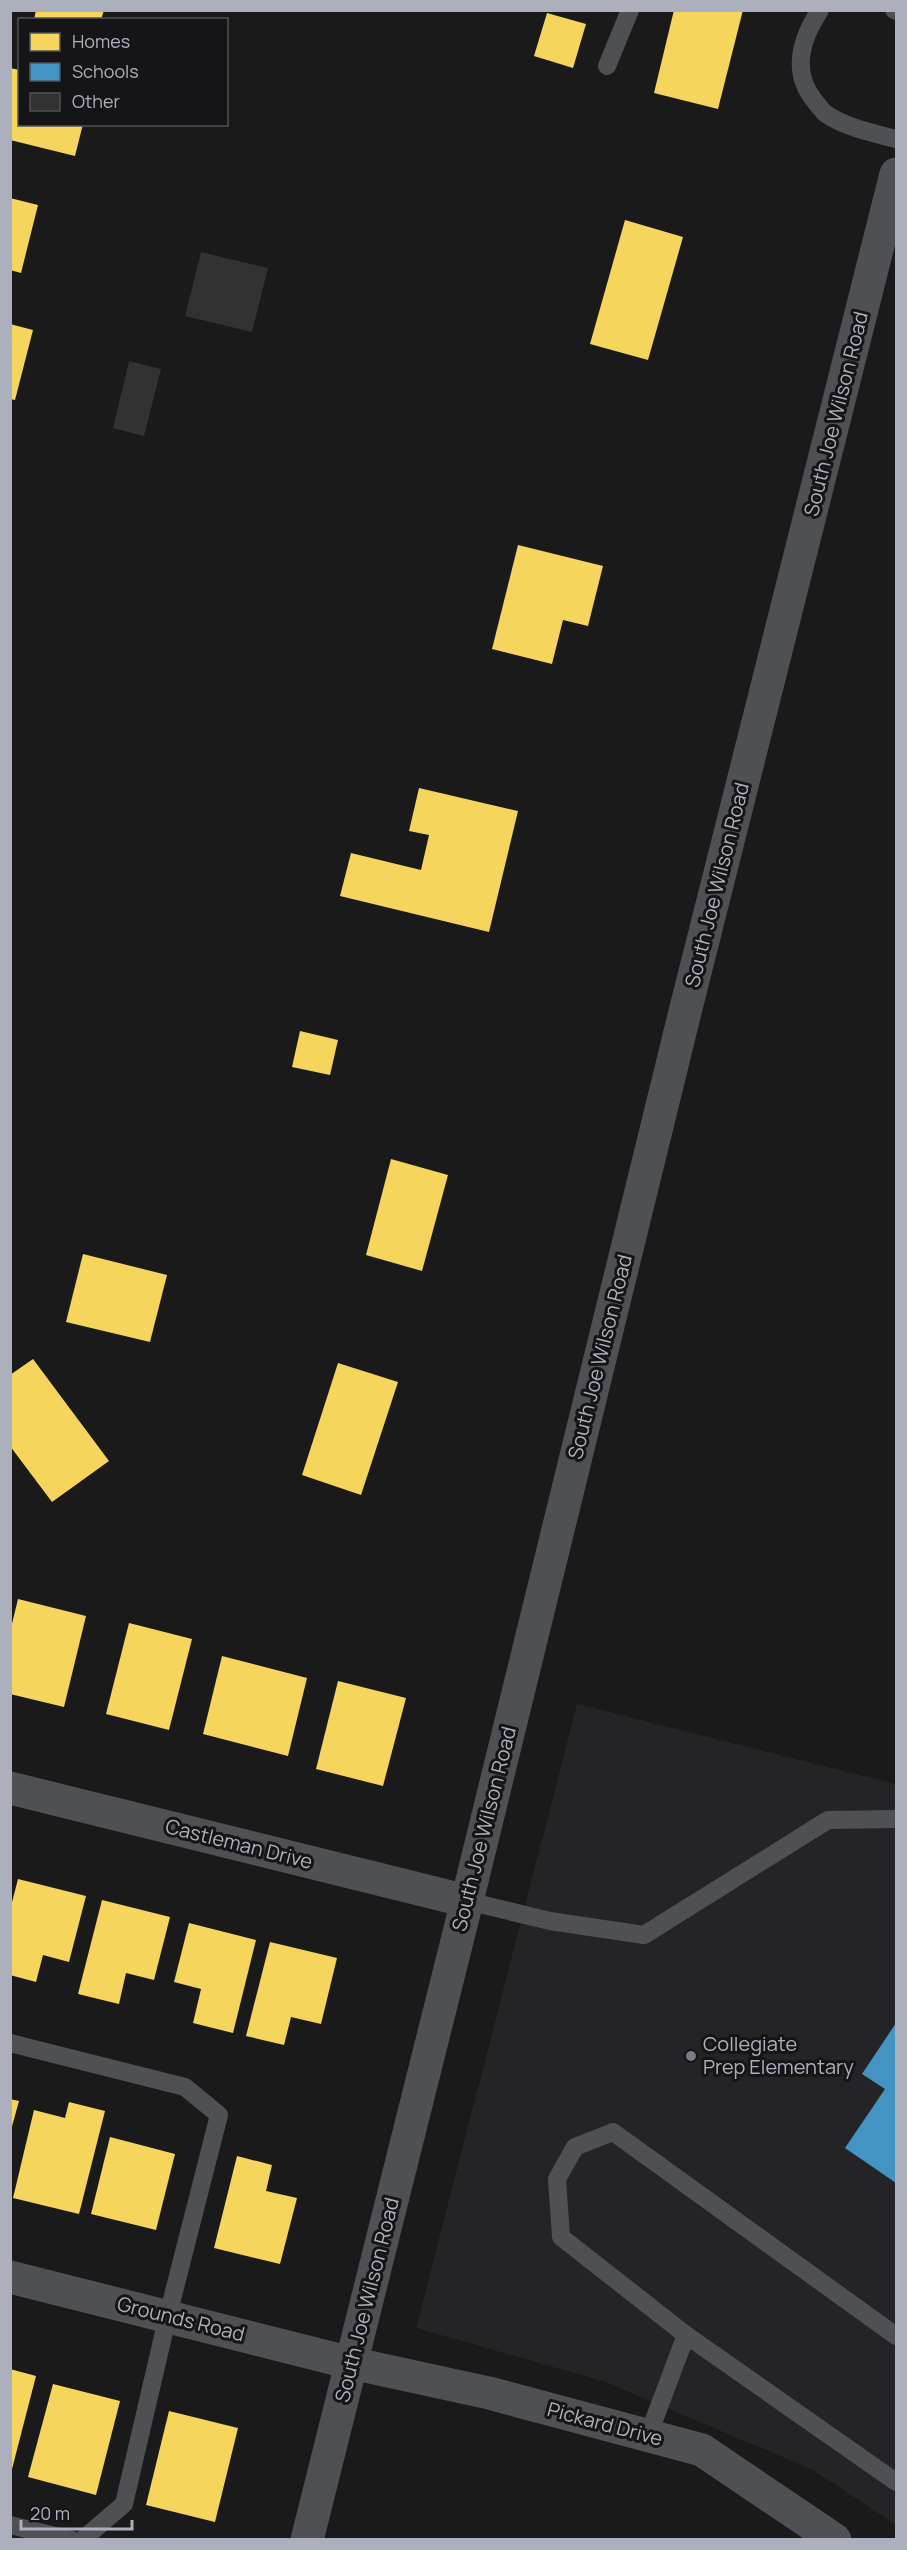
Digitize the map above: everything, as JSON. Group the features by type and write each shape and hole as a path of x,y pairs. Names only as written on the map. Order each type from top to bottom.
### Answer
{"street":[{"name":"South Joe Wilson Road","path":"307,2540 683,1021 897,174"},
{"name":"Castleman Drive","path":"10,1788 466,1901"},
{"name":"Grounds Road","path":"10,2277 351,2363"},
{"name":"Pickard Drive","path":"351,2363 489,2393 702,2450 835,2540"}],"lane":[{"path":"607,66 630,10"},
{"path":"820,10 800,52 800,75 807,92 825,114 859,130 897,139"},
{"path":"466,1901 550,1921 644,1935 828,1820 897,1819"},
{"path":"10,2043 186,2087 219,2115 168,2315 124,2504 82,2540"},
{"path":"897,2336 613,2132 575,2147 557,2179 561,2237 686,2335 897,2482"},
{"path":"648,2436 686,2335"},
{"path":"10,2524 72,2540"}],"shaded area":[{"name":"Collegiate Prep Elementary","path":"577,1704 896,1784 896,2525 813,2470 606,2382 416,2328"}],"building: Homes":[{"path":"36,10 104,10 102,18 34,18"},
{"path":"674,10 743,10 718,109 654,93"},
{"path":"547,13 586,24 573,68 534,56"},
{"path":"10,68 18,70 18,126 82,126 75,156 10,140"},
{"path":"10,198 38,205 21,273 10,270"},
{"path":"625,220 683,237 648,360 590,344"},
{"path":"10,324 33,330 15,400 10,399"},
{"path":"518,545 603,566 588,626 563,620 552,664 492,649"},
{"path":"419,788 518,811 489,932 340,896 351,853 421,870 429,835 409,831"},
{"path":"300,1031 338,1040 330,1075 292,1067"},
{"path":"391,1159 448,1175 422,1271 366,1255"},
{"path":"83,1254 167,1275 150,1342 66,1322"},
{"path":"33,1359 109,1461 52,1502 10,1446 10,1375"},
{"path":"338,1363 398,1382 361,1495 302,1475"},
{"path":"18,1599 86,1616 64,1707 10,1694 10,1632"},
{"path":"129,1623 192,1639 169,1730 106,1714"},
{"path":"222,1656 307,1678 288,1756 203,1734"},
{"path":"338,1681 406,1698 383,1786 316,1769"},
{"path":"18,1879 86,1896 69,1962 43,1955 36,1982 10,1975 10,1910"},
{"path":"102,1900 170,1917 154,1980 126,1973 119,2004 78,1994"},
{"path":"189,1923 256,1940 233,2033 193,2023 201,1989 174,1982"},
{"path":"270,1942 337,1958 321,2024 291,2017 284,2045 246,2036"},
{"path":"10,2099 19,2101 11,2130 10,2130"},
{"path":"69,2102 105,2111 79,2214 13,2198 34,2110 65,2118"},
{"path":"110,2137 175,2154 156,2230 91,2214"},
{"path":"237,2156 272,2165 266,2191 297,2198 280,2264 214,2248"},
{"path":"10,2369 36,2376 11,2473 10,2473"},
{"path":"53,2384 120,2401 96,2495 28,2477"},
{"path":"169,2411 238,2428 215,2522 146,2505"}],"building: Schools":[{"path":"896,2023 896,2183 845,2148 885,2089 862,2074"}],"building: Other":[{"path":"201,252 268,268 252,332 185,316"},
{"path":"129,361 161,369 144,436 113,428"}],"place":[{"name":"Collegiate Prep Elementary","path":"691,2056"}]}
